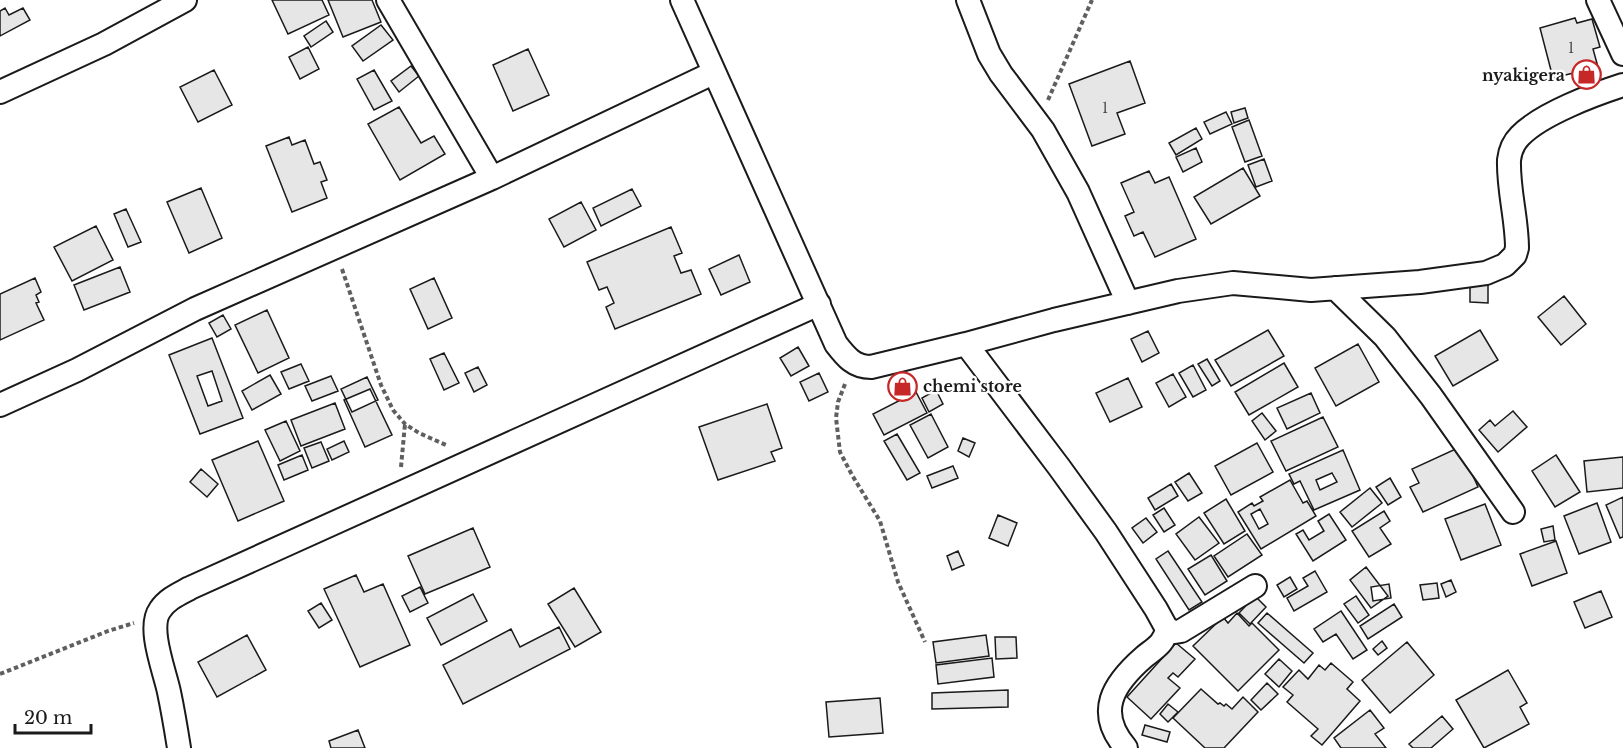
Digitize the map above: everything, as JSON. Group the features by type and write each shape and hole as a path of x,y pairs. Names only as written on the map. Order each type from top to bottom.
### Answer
{"street":[{"path":"0,92 104,44 185,0"},
{"path":"388,0 492,178"},
{"path":"682,0 836,344 849,361 871,367 1178,291 1233,283 1311,290 1420,282 1474,275 1505,265 1515,255 1517,248 1509,159 1516,141 1537,123 1623,85"},
{"path":"968,0 989,54 1001,74 1043,130 1078,192 1128,303"},
{"path":"1598,0 1623,54"},
{"path":"0,405 77,370 195,309 492,178 713,72"},
{"path":"1335,288 1385,337 1431,396 1513,512"},
{"path":"179,748 156,637 155,622 158,611 168,601 190,588 819,304"},
{"path":"966,344 1106,532 1167,629 1175,632 1181,630 1255,586"},
{"path":"1126,748 1111,725 1110,700 1121,680 1162,642 1167,629"}],"path":[{"path":"1043,130 1051,91 1078,30 1087,16 1092,0"},
{"path":"335,248 381,385 393,410 405,424 419,433 477,458"},
{"path":"857,365 838,402 836,418 840,452 880,521 898,582 925,642"},
{"path":"398,495 405,424"},
{"path":"0,674 118,627 141,622 155,622"}],"building":[{"path":"272,0 322,0 329,15 288,34"},
{"path":"328,0 372,0 381,22 343,37"},
{"path":"5,8 9,15 23,8 30,20 0,36 0,11"},
{"path":"1575,18 1577,23 1592,19 1600,47 1593,49 1598,67 1553,78 1540,28"},
{"path":"326,21 333,32 311,47 304,36"},
{"path":"381,25 393,40 363,61 352,46"},
{"path":"308,47 319,69 300,79 289,57"},
{"path":"528,49 549,95 513,111 493,65"},
{"path":"1130,61 1145,103 1117,113 1125,134 1092,146 1069,84"},
{"path":"411,66 419,76 399,92 391,81"},
{"path":"214,70 232,105 198,122 180,87"},
{"path":"374,70 392,101 374,110 357,79"},
{"path":"399,107 421,143 434,136 445,154 400,180 368,124"},
{"path":"1245,108 1248,118 1234,123 1231,112"},
{"path":"1226,112 1232,124 1210,134 1204,122"},
{"path":"1249,120 1262,156 1245,162 1232,127"},
{"path":"1196,128 1202,139 1176,155 1169,143"},
{"path":"289,137 292,145 305,140 314,164 320,162 327,180 321,182 327,198 292,212 266,146"},
{"path":"1196,148 1202,162 1183,172 1176,157"},
{"path":"1264,159 1272,181 1256,187 1248,165"},
{"path":"1243,168 1260,196 1211,224 1194,197"},
{"path":"1149,171 1155,183 1169,177 1196,239 1155,257 1143,232 1134,236 1125,216 1134,212 1121,183"},
{"path":"201,188 222,238 189,253 167,202"},
{"path":"632,189 641,206 601,226 593,208"},
{"path":"581,202 596,230 564,247 549,219"},
{"path":"126,209 141,242 128,247 114,214"},
{"path":"96,226 113,260 72,281 54,247"},
{"path":"671,227 682,253 674,256 681,273 691,270 701,294 615,329 606,307 614,303 607,287 599,290 587,262"},
{"path":"739,255 750,282 721,295 709,269"},
{"path":"120,267 130,292 84,310 74,285"},
{"path":"35,278 41,292 36,295 39,302 36,303 44,320 0,340 0,294"},
{"path":"434,278 452,318 428,329 410,289"},
{"path":"1470,285 1488,285 1488,303 1470,302"},
{"path":"1564,296 1586,324 1561,345 1538,317"},
{"path":"267,310 289,358 258,373 235,325"},
{"path":"223,315 231,329 217,337 209,323"},
{"path":"1268,330 1284,356 1231,386 1215,360"},
{"path":"1480,330 1498,360 1453,386 1435,356"},
{"path":"1148,331 1159,353 1142,362 1131,339"},
{"path":"212,338 243,418 200,434 169,355","holes":["212,371 222,401 208,406 197,376"]},
{"path":"1358,344 1379,382 1336,406 1315,368"},
{"path":"798,347 809,366 791,376 780,358"},
{"path":"444,353 459,383 444,390 430,359"},
{"path":"1207,359 1220,381 1212,386 1198,364"},
{"path":"1284,363 1298,387 1249,415 1235,392"},
{"path":"301,364 309,381 289,389 281,372"},
{"path":"1193,365 1206,390 1193,397 1179,373"},
{"path":"478,367 487,385 474,392 465,373"},
{"path":"819,373 828,392 809,401 800,382"},
{"path":"1173,374 1186,397 1169,407 1156,383"},
{"path":"270,375 281,394 252,410 242,391"},
{"path":"331,376 338,391 312,401 305,386"},
{"path":"367,377 378,400 352,412 341,389"},
{"path":"1128,378 1142,407 1110,422 1096,393"},
{"path":"370,389 392,435 365,447 344,400"},
{"path":"936,390 943,404 929,412 922,398"},
{"path":"916,392 927,413 884,435 873,414"},
{"path":"1311,393 1320,413 1287,429 1277,408"},
{"path":"335,403 345,429 301,446 291,420"},
{"path":"767,404 782,448 771,452 775,461 718,480 699,427"},
{"path":"1513,411 1527,427 1498,452 1479,430 1490,420 1495,426"},
{"path":"1262,413 1276,431 1265,440 1252,421"},
{"path":"931,414 948,447 928,458 910,425"},
{"path":"1323,417 1338,447 1286,471 1271,441"},
{"path":"286,421 300,451 280,461 265,430"},
{"path":"897,434 920,473 907,480 884,441"},
{"path":"963,438 975,443 969,457 958,451"},
{"path":"258,441 284,501 238,521 212,460"},
{"path":"344,441 349,452 332,460 327,449"},
{"path":"321,442 329,461 312,468 304,448"},
{"path":"1257,443 1273,472 1231,495 1215,466"},
{"path":"1460,447 1478,487 1423,512 1410,487 1419,483 1412,469"},
{"path":"1343,450 1360,490 1314,510 1300,481 1294,484 1289,474","holes":["1332,473 1337,482 1320,490 1316,480"]},
{"path":"302,455 308,470 284,480 278,465"},
{"path":"1556,455 1580,492 1555,507 1532,471"},
{"path":"1623,457 1623,488 1587,492 1584,461"},
{"path":"953,466 958,478 932,488 927,476"},
{"path":"201,469 218,484 207,497 190,482"},
{"path":"1189,473 1202,493 1188,501 1175,482"},
{"path":"1390,478 1401,497 1388,505 1376,487"},
{"path":"1290,480 1303,503 1307,501 1316,516 1261,549 1238,512 1252,503 1254,506 1263,501 1260,497","holes":["1260,509 1268,524 1259,529 1251,514"]},
{"path":"1171,484 1178,496 1155,510 1148,498"},
{"path":"1370,488 1382,503 1352,527 1340,512"},
{"path":"1623,497 1623,537 1620,538 1606,505"},
{"path":"1226,499 1245,531 1224,544 1204,513"},
{"path":"1597,503 1611,542 1579,554 1564,516"},
{"path":"1485,504 1501,545 1461,560 1445,519"},
{"path":"1164,508 1175,525 1164,532 1153,515"},
{"path":"1384,511 1390,521 1380,528 1391,544 1369,557 1352,531"},
{"path":"1329,514 1346,540 1313,561 1296,534 1303,530 1309,540 1324,531 1318,521"},
{"path":"998,515 1017,523 1008,546 989,538"},
{"path":"1199,517 1219,543 1195,560 1176,534"},
{"path":"1146,518 1157,532 1143,543 1132,528"},
{"path":"1553,526 1555,540 1544,542 1541,529"},
{"path":"473,528 490,567 425,594 408,556"},
{"path":"1247,534 1262,555 1228,577 1214,556"},
{"path":"1556,541 1567,573 1532,586 1520,554"},
{"path":"958,551 964,565 952,570 947,556"},
{"path":"1168,551 1202,602 1189,610 1156,559"},
{"path":"1211,555 1227,581 1205,595 1188,569"},
{"path":"1366,567 1388,596 1371,608 1350,580"},
{"path":"1315,571 1327,592 1294,611 1287,598 1308,586 1303,578"},
{"path":"356,575 364,592 383,584 410,645 360,667 324,589"},
{"path":"1290,577 1297,589 1284,597 1277,585"},
{"path":"1451,580 1456,592 1446,597 1441,584"},
{"path":"1437,583 1439,598 1423,600 1420,585"},
{"path":"1389,584 1391,598 1373,601 1371,587"},
{"path":"420,587 428,603 410,612 402,596"},
{"path":"574,588 601,632 575,647 548,604"},
{"path":"1601,591 1612,617 1585,628 1574,602"},
{"path":"473,594 487,621 441,645 427,618"},
{"path":"1255,596 1266,607 1250,624 1239,613"},
{"path":"1356,596 1369,615 1358,623 1344,604"},
{"path":"321,603 332,620 319,628 308,611"},
{"path":"1394,604 1402,617 1368,639 1360,626"},
{"path":"1341,611 1367,650 1353,659 1336,634 1323,642 1314,629"},
{"path":"1237,613 1249,626 1252,623 1279,650 1238,691 1193,646 1223,617 1228,623"},
{"path":"1267,613 1313,653 1304,663 1258,623"},
{"path":"559,627 570,649 463,704 443,665 511,629 520,647"},
{"path":"247,635 266,670 217,697 198,662"},
{"path":"986,635 989,656 936,663 933,642"},
{"path":"995,637 1016,637 1017,658 996,659"},
{"path":"1382,641 1387,648 1378,655 1373,649"},
{"path":"1407,642 1434,675 1390,713 1362,680"},
{"path":"1176,643 1195,659 1178,677 1173,673 1168,678 1180,688 1151,719 1127,697"},
{"path":"992,658 994,677 938,684 936,665"},
{"path":"1279,659 1292,671 1279,687 1265,674"},
{"path":"1331,663 1353,682 1347,689 1360,701 1322,745 1311,736 1318,729 1287,702 1293,695 1283,687 1299,670 1308,679 1319,665 1325,670"},
{"path":"1508,670 1527,703 1520,707 1529,724 1484,748 1456,700"},
{"path":"1267,683 1278,694 1261,710 1251,700"},
{"path":"1201,689 1218,704 1224,706 1226,704 1232,709 1243,697 1258,712 1224,748 1205,748 1173,718"},
{"path":"1008,690 1008,707 932,709 932,693"},
{"path":"880,698 883,733 829,737 826,702"},
{"path":"1168,704 1178,712 1168,722 1160,714"},
{"path":"1370,710 1384,728 1375,734 1386,748 1341,748 1334,738"},
{"path":"1442,716 1453,729 1431,748 1413,748 1409,744"},
{"path":"1145,725 1170,732 1167,742 1142,735"},
{"path":"358,730 365,748 331,748 329,741"}],"place":[{"name":"nyakigera","path":"1586,75"},
{"name":"chemi store","path":"902,386"}]}
